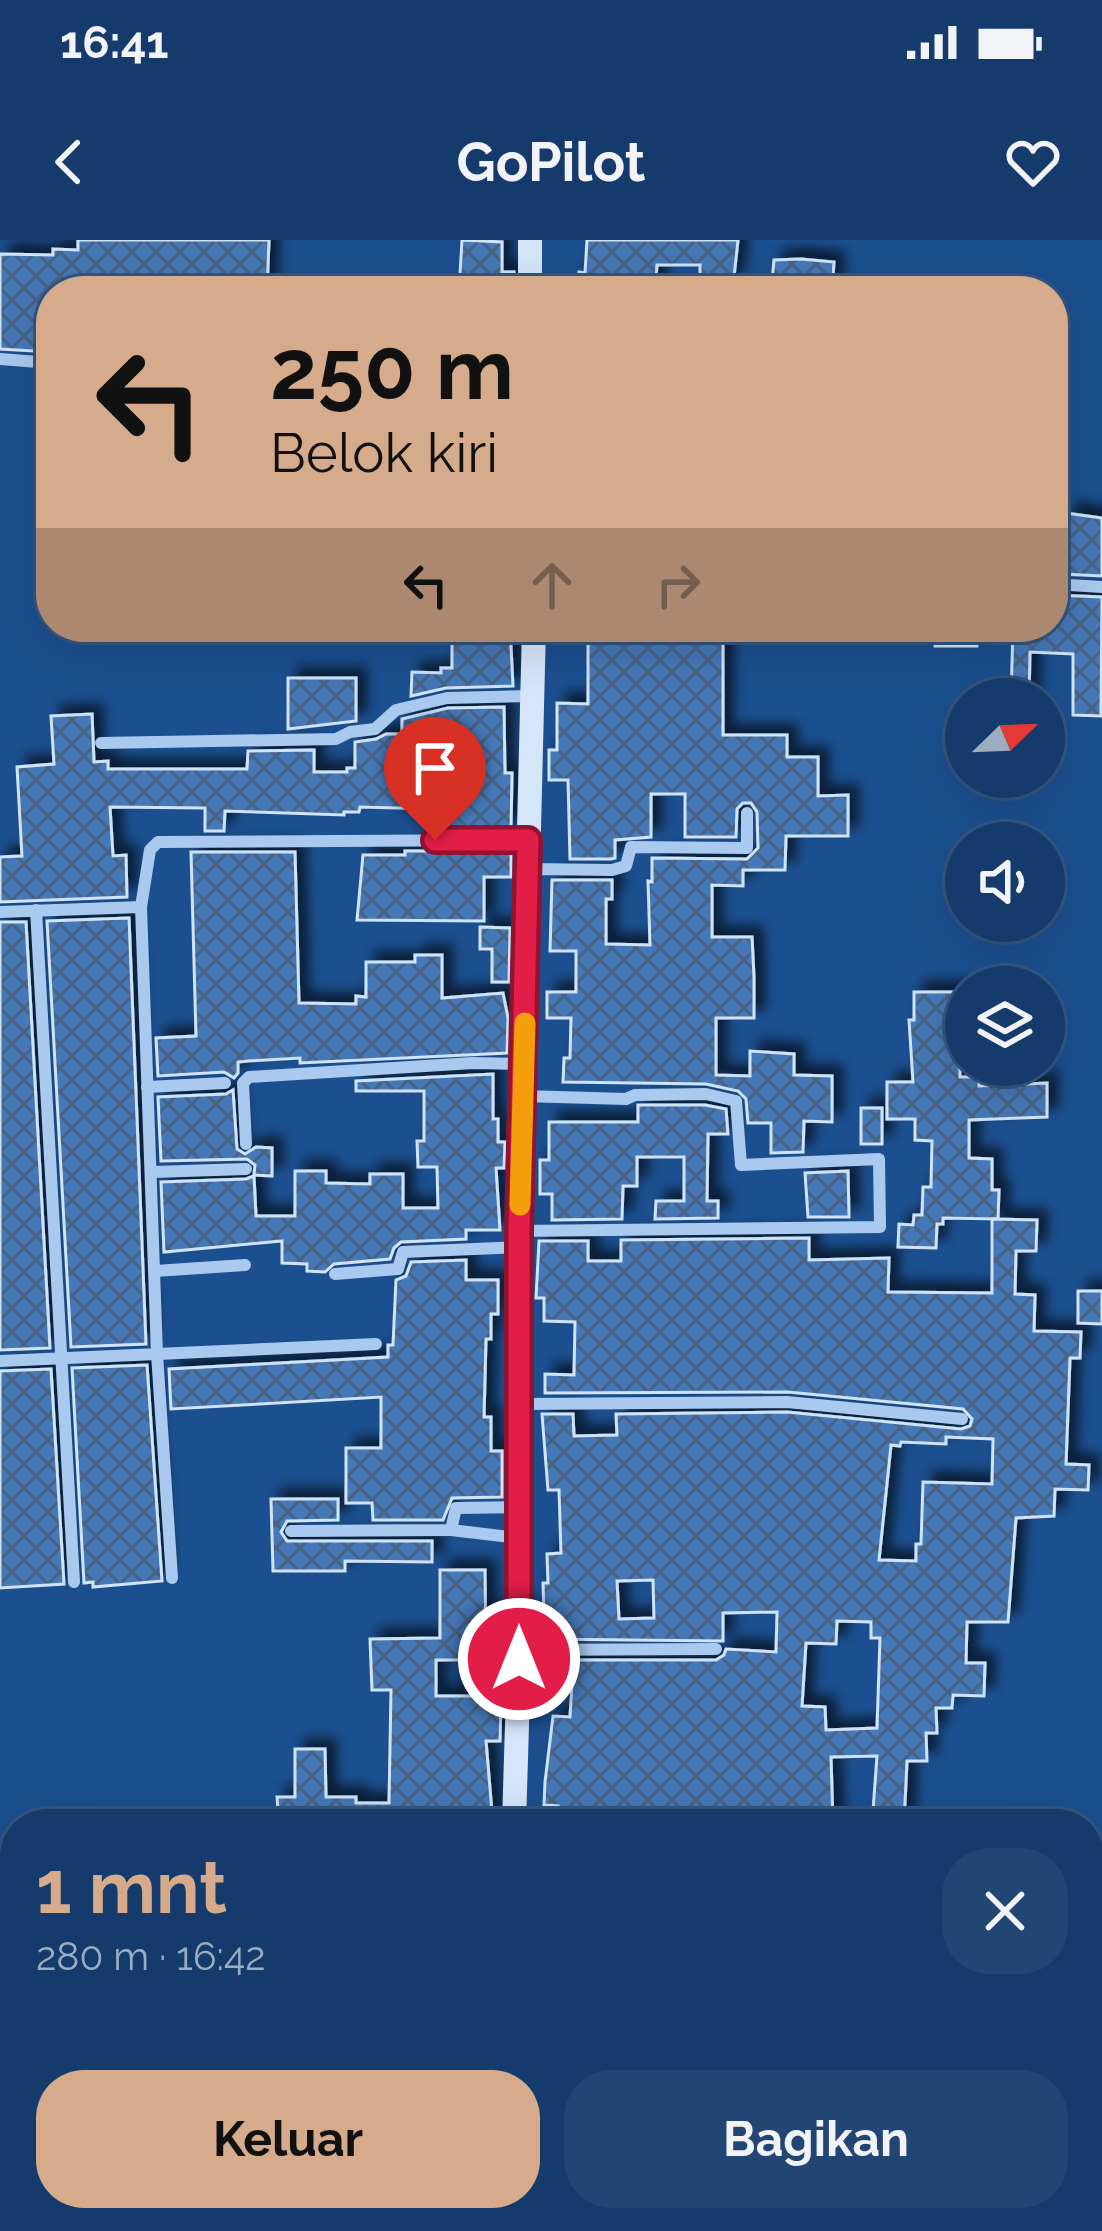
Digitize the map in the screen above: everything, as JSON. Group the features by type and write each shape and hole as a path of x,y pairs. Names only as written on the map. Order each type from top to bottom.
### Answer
{"main road":[{"path":"530,240 530,276"},
{"path":"514,1809 520,1239 534,642"}],"street":[{"path":"0,359 36,362"},
{"path":"1068,585 1102,587"},
{"path":"101,743 336,740 350,732 376,729 396,710 447,698 532,696"},
{"path":"527,869 612,870 626,866 631,847 747,848 747,813"},
{"path":"172,1578 158,1354 141,907 150,850 158,842 528,840"},
{"path":"0,912 141,907"},
{"path":"36,910 74,1582"},
{"path":"246,1144 243,1083 249,1076 524,1064"},
{"path":"147,1087 225,1083"},
{"path":"335,1274 398,1269 403,1252 520,1239 880,1227 880,1160 741,1165 736,1101 706,1094 635,1094 626,1099 524,1096"},
{"path":"153,1172 246,1169"},
{"path":"155,1271 245,1265"},
{"path":"0,1361 376,1344"},
{"path":"519,1403 787,1402 962,1419"},
{"path":"451,1530 456,1508 519,1508"},
{"path":"291,1532 451,1530 520,1538"},
{"path":"519,1650 716,1649"}],"building":[{"path":"78,240 269,240 268,276 36,276 36,351 0,349 0,254 53,255 53,249 78,250"},
{"path":"462,240 502,242 502,272 514,272 514,276 460,276"},
{"path":"587,240 738,240 734,276 700,276 700,265 657,265 656,276 579,276 585,273"},
{"path":"774,260 834,262 833,276 772,276"},
{"path":"1068,513 1102,518 1102,576 1068,574"},
{"path":"1068,596 1102,597 1101,716 1073,715 1073,654 1030,652 1029,678 1012,678 1013,642 1068,642"},
{"path":"452,642 511,642 513,686 446,688 411,696 412,672 441,673 441,668 452,668"},
{"path":"588,642 723,642 723,735 787,735 787,757 818,757 818,796 848,795 848,836 786,836 785,870 743,870 743,886 712,885 712,937 752,937 754,977 754,1018 716,1018 716,1075 750,1076 750,1051 794,1054 794,1075 832,1076 832,1122 804,1121 803,1152 771,1153 771,1123 748,1123 746,1099 738,1091 706,1084 563,1082 564,1058 570,1058 571,1018 547,1018 547,992 576,992 576,951 550,951 552,880 612,880 612,899 606,899 606,944 650,945 652,858 747,859 758,848 757,812 751,803 737,809 736,837 685,837 685,794 651,794 651,837 615,840 615,858 570,859 568,780 549,780 549,750 557,750 557,703 588,704"},
{"path":"935,642 977,642 977,646 935,646"},
{"path":"288,678 356,678 356,721 288,729"},
{"path":"504,707 505,773 512,773 511,830 433,830 434,809 360,807 359,812 344,815 225,811 224,831 205,831 205,808 110,807 113,856 126,855 127,897 0,902 0,857 22,856 17,767 54,764 51,716 92,714 94,762 108,761 108,769 247,769 248,751 314,750 314,772 347,772 355,768 355,742 402,734 402,719 448,708"},
{"path":"405,851 511,851 511,877 484,877 484,921 357,920 363,855 405,855"},
{"path":"191,852 295,852 299,1003 356,1004 356,996 366,997 366,962 415,962 415,955 442,955 442,998 503,993 507,1053 300,1063 300,1058 248,1061 238,1062 234,1078 224,1072 158,1076 156,1038 196,1036"},
{"path":"129,918 146,1344 71,1347 47,921"},
{"path":"0,922 26,922 50,1348 0,1350"},
{"path":"480,927 510,928 509,982 492,982 492,949 480,949"},
{"path":"914,992 945,992 945,1086 1047,1086 1047,1117 969,1120 969,1158 992,1159 992,1190 999,1190 998,1219 943,1218 943,1224 937,1224 936,1248 898,1247 899,1224 913,1225 914,1215 922,1215 923,1187 931,1187 932,1141 915,1140 915,1119 887,1119 887,1082 913,1082 909,1020 914,1020"},
{"path":"493,1074 493,1119 498,1119 498,1142 505,1142 504,1168 496,1168 500,1230 466,1230 466,1239 401,1242 390,1259 334,1264 325,1272 307,1271 307,1264 282,1263 282,1241 164,1252 161,1182 254,1176 256,1216 295,1216 295,1171 326,1171 326,1183 370,1184 370,1174 403,1174 403,1208 438,1208 437,1167 418,1167 417,1141 424,1141 424,1091 356,1091 356,1081"},
{"path":"233,1090 237,1149 245,1154 256,1147 272,1148 272,1176 254,1175 255,1165 247,1159 161,1161 158,1097"},
{"path":"638,1105 726,1109 728,1134 708,1134 707,1201 718,1201 718,1218 655,1219 656,1201 684,1201 684,1157 637,1157 637,1186 623,1186 622,1219 552,1220 552,1194 540,1194 540,1160 549,1160 549,1122 638,1122"},
{"path":"861,1108 882,1108 882,1144 861,1144"},
{"path":"848,1171 849,1217 808,1217 805,1173"},
{"path":"992,1219 1037,1220 1036,1251 1016,1251 1015,1294 1035,1295 1034,1331 1081,1332 1080,1358 1070,1358 1066,1464 1089,1465 1088,1490 1055,1489 1054,1516 1016,1518 1008,1622 967,1622 966,1663 985,1663 984,1696 953,1695 952,1708 936,1708 937,1733 926,1733 927,1761 907,1761 905,1809 873,1809 877,1756 831,1757 833,1809 558,1809 544,1805 553,1716 570,1717 572,1684 540,1682 541,1660 716,1660 726,1649 776,1652 777,1612 723,1613 723,1641 540,1639 547,1554 561,1553 559,1490 548,1490 542,1414 573,1414 574,1436 617,1435 616,1414 787,1412 961,1429 970,1426 972,1419 963,1409 788,1392 545,1393 545,1374 574,1375 575,1322 544,1321 544,1298 536,1298 539,1241 588,1241 588,1261 621,1261 621,1240 809,1238 809,1260 889,1258 888,1292 992,1293","holes":["946,1437 993,1439 992,1484 923,1482 916,1561 879,1560 891,1445 946,1444","653,1580 654,1618 619,1619 617,1581","837,1621 871,1622 871,1638 880,1638 877,1728 826,1730 825,1707 802,1706 806,1643 836,1644"]},
{"path":"466,1260 466,1280 498,1280 498,1314 491,1314 491,1339 486,1339 484,1417 491,1417 491,1451 502,1451 502,1497 452,1498 443,1520 373,1520 372,1503 346,1503 346,1448 381,1448 381,1397 171,1409 169,1369 388,1357 388,1345 393,1345 396,1280 406,1276 411,1262"},
{"path":"1078,1291 1102,1291 1102,1324 1078,1323"},
{"path":"147,1365 162,1581 93,1587 93,1582 84,1583 72,1368"},
{"path":"51,1369 64,1584 0,1588 0,1371"},
{"path":"271,1499 338,1499 338,1520 287,1521 281,1532 287,1541 432,1541 432,1562 345,1561 345,1571 273,1571"},
{"path":"440,1570 485,1570 486,1660 436,1660 436,1696 472,1696 472,1667 502,1666 500,1741 486,1741 492,1809 278,1809 277,1797 295,1797 295,1749 325,1749 326,1797 389,1803 391,1690 372,1690 370,1639 440,1638"}],"slow traffic":[{"path":"520,1205 525,1023"}],"route":[{"path":"435,840 528,840 519,1231 519,1659"}]}
